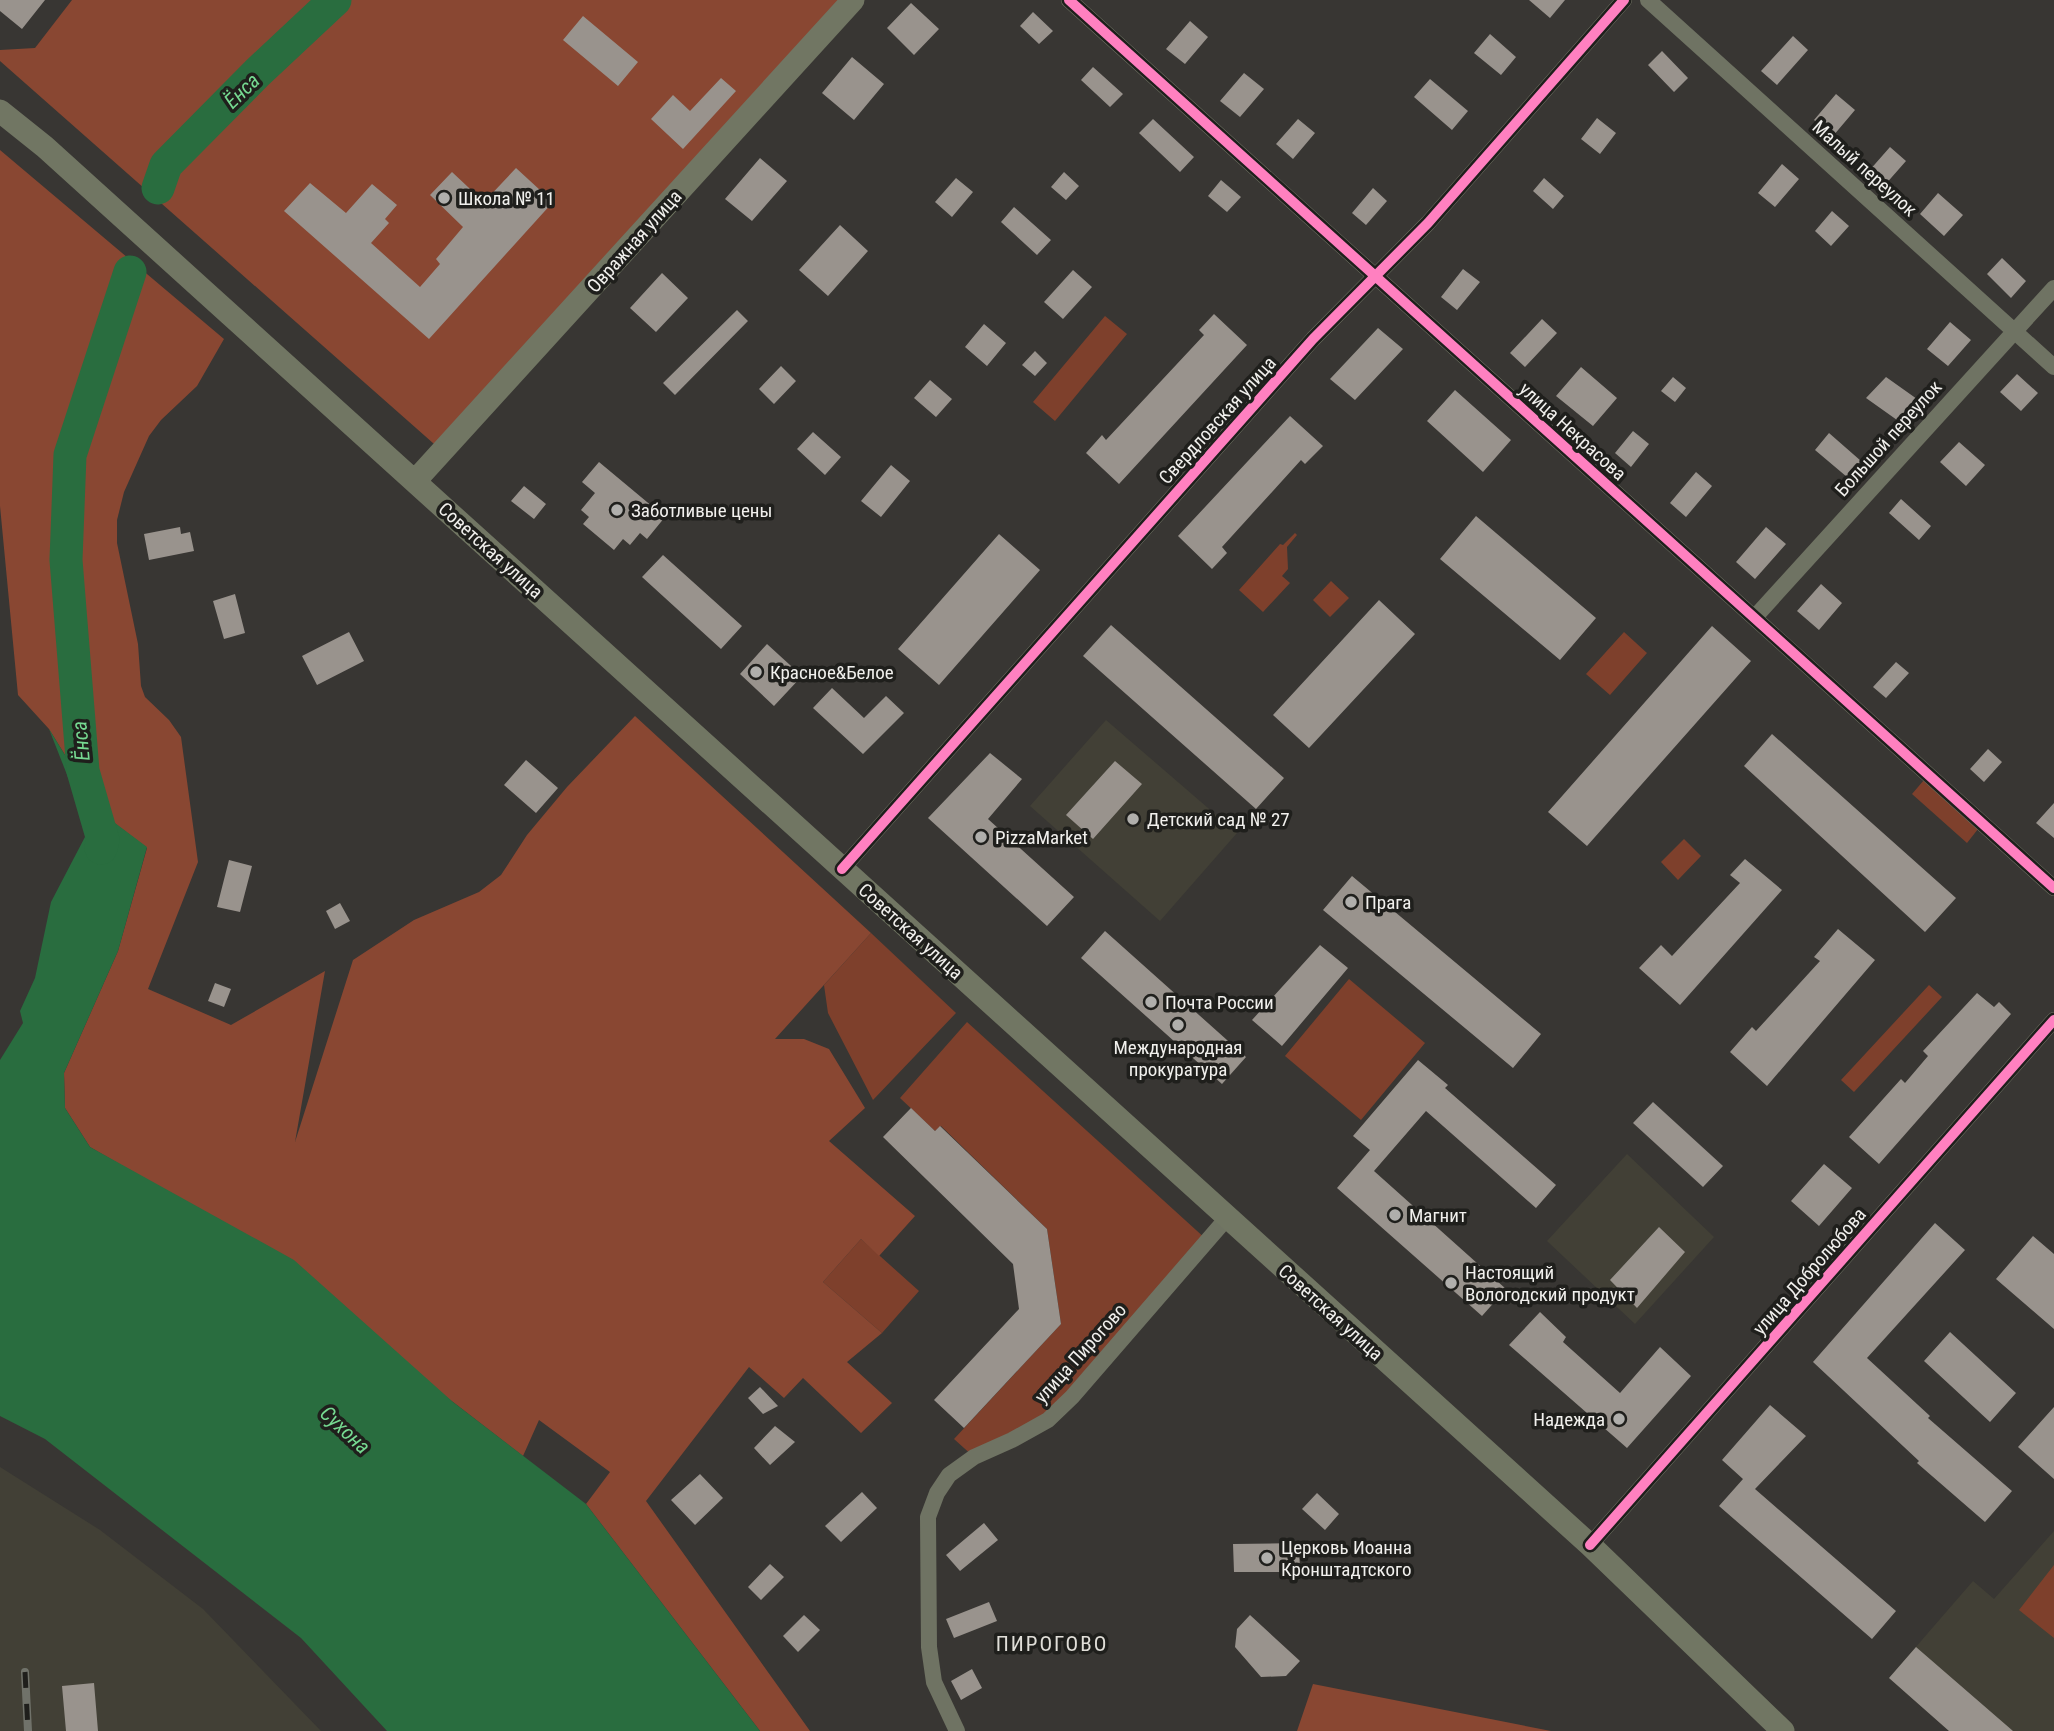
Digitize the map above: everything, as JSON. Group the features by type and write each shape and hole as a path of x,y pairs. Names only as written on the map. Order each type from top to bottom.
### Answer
{"main road":[{"name":"Овражная улица","path":"415,481 853,0"},
{"name":"Советская улица","path":"0,111 45,147 1590,1545 1783,1731"}],"street":[{"name":"улица Некрасова","path":"1069,0 2054,888"},
{"name":"Свердловская улица","path":"842,869 1313,339 1429,223 1624,0"},
{"name":"Малый переулок","path":"1648,0 2054,367"},
{"name":"Большой переулок","path":"1755,617 2054,288"},
{"name":"улица Добролюбова","path":"1590,1545 2054,1020"},
{"name":"улица Пирогово","path":"957,1731 934,1682 929,1647 928,1517 937,1493 949,1475 974,1457 1048,1420 1064,1405 1227,1218"}],"shaded area":[{"path":"72,0 853,0 442,451 0,61 0,50 35,48"},
{"path":"0,150 224,339 197,386 161,420 149,436 124,492 117,520 117,543 138,644 141,686 145,697 169,720 181,737 198,862 148,989 231,1025 325,971 295,1142 353,960 414,920 479,892 501,875 527,835 567,787 635,716 871,933 775,1039 804,1039 829,1049 865,1108 829,1141 915,1216 879,1256 861,1239 823,1282 882,1333 847,1362 892,1403 861,1433 803,1378 784,1398 749,1367 646,1501 810,1731 760,1731 586,1504 610,1472 539,1420 523,1456 157,1186 90,1147 65,1108 64,1073 118,951 147,848 91,805 83,771 73,768 49,729 18,695 0,506"},
{"path":"1105,316 1127,334 1055,421 1033,402"},
{"path":"1295,533 1297,535 1287,547 1288,569 1282,576 1290,583 1263,612 1239,590 1280,544 1283,545"},
{"path":"1331,581 1349,598 1330,617 1313,600"},
{"path":"1624,632 1647,653 1610,695 1586,674"},
{"name":"Детский сад № 27","path":"1106,720 1237,833 1160,921 1030,806"},
{"path":"1924,780 1978,829 1967,843 1912,794"},
{"path":"1684,839 1701,856 1678,880 1661,862"},
{"path":"871,933 956,1013 873,1100 828,1013 824,985"},
{"path":"1349,979 1425,1043 1361,1120 1285,1056"},
{"path":"1929,985 1942,997 1854,1092 1841,1080"},
{"path":"967,1022 1207,1240 1072,1397 974,1457 954,1439 1061,1324 1047,1229 941,1126 935,1131 900,1098"},
{"path":"1627,1154 1714,1237 1635,1324 1547,1241"},
{"path":"861,1239 919,1291 882,1333 823,1282"},
{"path":"0,1467 100,1530 203,1609 321,1731 0,1731"},
{"path":"2054,1531 2054,1731 1949,1731 1889,1678 1973,1581 1994,1599"},
{"path":"2054,1565 2054,1638 2019,1610"},
{"path":"1313,1684 1551,1731 1297,1731"}],"water":[{"name":"Сухона","path":"49,729 73,768 83,771 91,805 147,847 118,951 64,1073 65,1108 90,1147 294,1260 453,1402 586,1504 760,1731 387,1731 301,1638 45,1439 0,1416 0,1060 23,1023 20,1011 35,978 51,902 86,835 84,818"}],"building":[{"path":"0,0 45,0 22,29 0,11"},
{"path":"1529,0 1565,0 1550,18"},
{"path":"911,3 939,29 914,55 887,28"},
{"path":"1033,12 1053,31 1039,44 1020,26"},
{"path":"583,16 638,62 618,86 563,40"},
{"path":"1190,21 1208,37 1185,64 1166,49"},
{"path":"1490,34 1516,57 1501,75 1474,53"},
{"path":"1793,36 1808,50 1777,85 1761,71"},
{"path":"1662,51 1688,78 1674,92 1648,65"},
{"path":"852,57 884,84 854,120 822,93"},
{"path":"1093,67 1123,94 1110,107 1081,80"},
{"path":"1244,73 1264,89 1240,117 1220,101"},
{"path":"721,78 736,91 683,149 651,119 673,95 690,111"},
{"path":"1430,79 1468,111 1452,130 1414,97"},
{"path":"1836,94 1855,110 1833,136 1814,120"},
{"path":"1597,118 1616,133 1600,154 1581,139"},
{"path":"1153,119 1194,157 1180,172 1139,133"},
{"path":"1298,119 1315,133 1293,159 1276,144"},
{"path":"1890,147 1906,161 1884,186 1868,172"},
{"path":"760,158 787,181 752,221 725,199"},
{"path":"1782,164 1799,179 1775,207 1758,193"},
{"path":"516,168 553,202 429,339 284,211 310,183 346,213 372,184 397,205 385,219 389,223 371,243 420,287 440,264 436,259 463,227 430,195 452,172 484,202"},
{"path":"1064,172 1079,186 1066,200 1051,187"},
{"path":"956,178 973,192 952,217 935,202"},
{"path":"1544,178 1564,196 1553,209 1533,191"},
{"path":"1221,180 1241,197 1227,212 1208,196"},
{"path":"1373,188 1387,201 1366,225 1352,213"},
{"path":"1938,193 1963,215 1944,236 1920,214"},
{"path":"1014,207 1051,240 1037,255 1001,222"},
{"path":"1832,211 1849,226 1831,246 1815,231"},
{"path":"840,225 868,251 828,296 799,270"},
{"path":"2002,258 2026,281 2011,298 1987,274"},
{"path":"1463,269 1480,282 1457,310 1441,297"},
{"path":"1073,270 1092,287 1063,319 1044,302"},
{"path":"662,273 688,298 656,332 630,308"},
{"path":"737,310 748,321 675,395 663,383"},
{"path":"1214,314 1247,345 1119,484 1086,453 1102,435 1106,440 1204,335 1199,330"},
{"path":"1542,319 1557,333 1525,367 1510,353"},
{"path":"1950,322 1971,340 1948,366 1927,349"},
{"path":"984,324 1006,343 987,366 965,347"},
{"path":"1378,328 1403,349 1355,400 1330,379"},
{"path":"1035,351 1047,363 1035,376 1022,365"},
{"path":"781,366 796,381 774,404 759,389"},
{"path":"1581,367 1617,398 1593,426 1556,396"},
{"path":"2017,374 2038,393 2021,411 2000,392"},
{"path":"1673,377 1686,388 1675,402 1661,391"},
{"path":"1886,377 1917,399 1897,420 1866,398"},
{"path":"930,380 952,399 936,417 914,398"},
{"path":"1455,390 1511,440 1483,472 1427,421"},
{"path":"1290,416 1323,446 1305,464 1301,460 1222,547 1227,553 1212,569 1178,536"},
{"path":"1633,431 1649,444 1631,467 1615,453"},
{"path":"813,432 841,457 825,475 797,449"},
{"path":"1829,433 1861,461 1847,477 1815,450"},
{"path":"1959,442 1985,465 1966,486 1940,462"},
{"path":"599,462 665,517 647,539 640,533 630,545 623,539 614,550 583,524 589,517 581,510 595,493 582,482"},
{"path":"891,465 910,481 881,517 861,501"},
{"path":"1696,472 1712,486 1686,517 1670,503"},
{"path":"524,486 546,504 534,519 511,501"},
{"path":"1901,499 1931,526 1919,540 1889,513"},
{"path":"1476,516 1596,618 1560,660 1440,559"},
{"path":"180,527 181,534 190,532 194,551 149,560 144,534"},
{"path":"1766,527 1786,544 1755,579 1736,562"},
{"path":"999,534 1040,570 939,685 898,649"},
{"path":"663,555 742,626 721,649 642,577"},
{"path":"1821,584 1842,603 1819,630 1797,611"},
{"path":"235,594 245,633 224,639 213,601"},
{"path":"1379,600 1415,634 1309,748 1273,715"},
{"path":"1111,625 1284,778 1256,809 1083,656"},
{"path":"1712,626 1751,661 1587,846 1548,812"},
{"path":"349,632 364,661 317,685 302,656"},
{"path":"767,644 802,676 774,706 740,674"},
{"path":"1896,662 1909,673 1886,698 1873,687"},
{"path":"832,688 864,718 886,696 904,713 863,754 813,708"},
{"path":"1772,734 1956,898 1925,932 1744,766"},
{"path":"1988,749 2002,762 1984,782 1970,769"},
{"path":"990,753 1022,779 988,819 1074,897 1047,926 928,818"},
{"path":"526,760 558,788 536,813 504,785"},
{"path":"1115,761 1142,784 1093,839 1066,815"},
{"path":"2054,803 2054,838 2036,823"},
{"path":"1745,859 1782,890 1680,1005 1639,968 1661,945 1672,956 1740,883 1730,875"},
{"path":"229,860 252,866 240,912 217,907"},
{"path":"1352,876 1541,1034 1513,1068 1323,910"},
{"path":"340,903 350,921 335,929 326,911"},
{"path":"1838,929 1875,960 1767,1086 1730,1052 1752,1027 1756,1031 1820,961 1814,957"},
{"path":"1105,931 1246,1057 1222,1084 1081,958"},
{"path":"1320,945 1348,968 1282,1046 1252,1020"},
{"path":"215,983 231,989 224,1007 208,1001"},
{"path":"1977,993 1994,1007 1999,1002 2011,1014 1879,1164 1849,1137 1901,1079 1905,1083 1928,1056 1923,1051"},
{"path":"1418,1060 1448,1085 1445,1088 1556,1185 1536,1208 1426,1111 1374,1171 1506,1289 1482,1316 1337,1188 1370,1150 1353,1136"},
{"path":"1653,1102 1723,1166 1703,1187 1633,1123"},
{"path":"911,1108 935,1131 940,1126 1047,1229 1061,1324 964,1428 934,1400 1019,1309 1013,1264 883,1137"},
{"path":"1824,1164 1852,1188 1819,1226 1791,1201"},
{"path":"1935,1223 1965,1250 1867,1358 1930,1416 1928,1418 2012,1491 1985,1522 1917,1463 1919,1461 1813,1362"},
{"path":"1659,1227 1685,1252 1637,1308 1610,1280"},
{"path":"2033,1236 2054,1254 2054,1329 1996,1279"},
{"path":"1540,1312 1566,1337 1563,1342 1620,1393 1660,1347 1691,1376 1627,1448 1509,1345"},
{"path":"1950,1332 2016,1393 1990,1422 1924,1361"},
{"path":"760,1387 778,1406 763,1414 748,1398"},
{"path":"1770,1405 1806,1436 1755,1489 1896,1611 1872,1639 1719,1506 1743,1479 1722,1460"},
{"path":"2054,1407 2054,1479 2018,1447"},
{"path":"775,1426 795,1442 770,1465 754,1448"},
{"path":"700,1474 723,1498 695,1525 671,1500"},
{"path":"862,1492 877,1508 841,1542 825,1526"},
{"path":"1317,1493 1339,1514 1325,1530 1302,1509"},
{"path":"984,1523 998,1540 960,1571 946,1555"},
{"name":"Церковь Иоанна Кронштадтского","path":"1299,1543 1300,1572 1234,1572 1233,1544"},
{"path":"770,1564 784,1577 761,1600 748,1587"},
{"path":"989,1602 997,1621 954,1638 946,1619"},
{"path":"804,1615 820,1630 798,1652 783,1636"},
{"path":"1250,1615 1300,1661 1286,1676 1261,1677 1235,1647 1237,1629"},
{"path":"1916,1647 2013,1731 1949,1731 1889,1678"},
{"path":"972,1669 982,1688 961,1700 951,1681"},
{"path":"94,1683 98,1731 66,1731 62,1686"}],"waterway":[{"name":"Ёнса","path":"158,188 166,165 257,73 335,0"},
{"name":"Ёнса","path":"101,848 103,840 83,771 66,560 70,455 130,272"}],"railway":[{"path":"25,1672 28,1731"}],"cycle path":[{"path":"1069,0 2054,888"},
{"path":"842,869 1313,339 1428,223 1624,0"},
{"path":"1590,1545 2054,1020"}],"place":[{"name":"Школа № 11","path":"444,198"},
{"name":"Заботливые цены","path":"617,510"},
{"name":"Красное&Белое","path":"756,672"},
{"name":"Детский сад № 27","path":"1133,819"},
{"name":"PizzaMarket","path":"981,837"},
{"name":"Прага","path":"1351,902"},
{"name":"Почта России","path":"1151,1002"},
{"name":"Международная прокуратура","path":"1178,1025"},
{"name":"Магнит","path":"1395,1215"},
{"name":"Настоящий Вологодский продукт","path":"1451,1283"},
{"name":"Надежда","path":"1619,1419"},
{"name":"Церковь Иоанна Кронштадтского","path":"1267,1558"}],"district":[{"name":"ПИРОГОВО","path":"1052,1644"}]}
